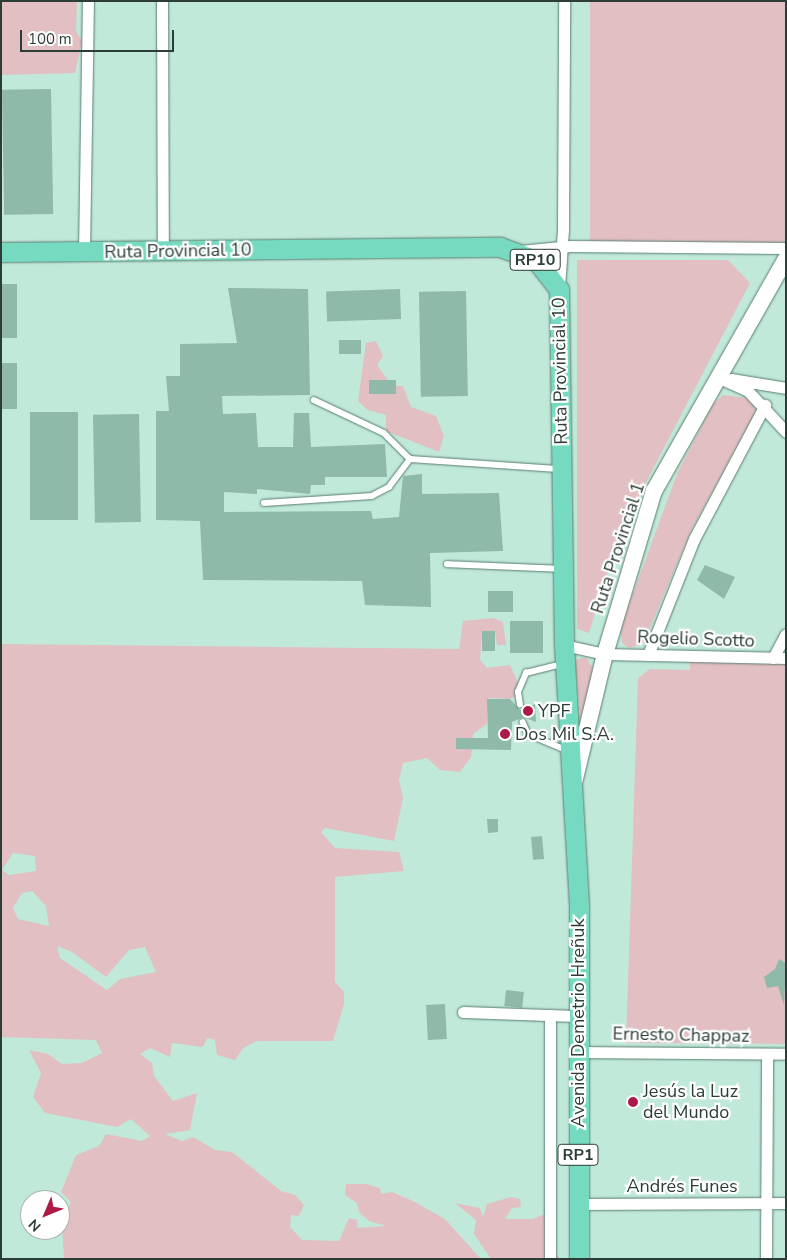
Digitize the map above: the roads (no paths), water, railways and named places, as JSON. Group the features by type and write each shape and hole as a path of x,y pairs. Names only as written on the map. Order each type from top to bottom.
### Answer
{"main road":[{"name":"Ruta Provincial 10","path":"1,252 500,247 520,251 536,260 559,289 565,654 573,787"},
{"name":"Ruta Provincial 1","path":"573,787 605,654 654,491 786,259"},
{"name":"Avenida Demetrio Hreñuk","path":"573,787 580,1259"}],"street":[{"path":"84,252 88,1"},
{"path":"162,1 163,251"},
{"path":"559,289 564,1"},
{"path":"520,251 560,247 786,248"},
{"path":"719,378 786,388"},
{"path":"719,378 765,405 786,432"},
{"path":"648,655 694,539 765,405"},
{"path":"774,658 786,634"},
{"name":"Rogelio Scotto","path":"565,654 786,658"},
{"path":"463,1012 577,1016"},
{"path":"550,1015 550,1259"},
{"name":"Ernesto Chappaz","path":"577,1052 786,1054"},
{"path":"766,1259 767,1054"},
{"name":"Andrés Funes","path":"579,1204 786,1203"}],"lane":[{"path":"314,400 384,433 410,459 562,470"},
{"path":"264,503 372,496 388,488 410,459"},
{"path":"447,564 564,569"},
{"path":"520,704 518,692 526,672 565,654"},
{"path":"523,722 528,734 571,751"}],"place":[{"name":"YPF","path":"528,711"},
{"name":"Dos Mil S.A.","path":"505,734"},
{"name":"Jesús la Luz del Mundo","path":"633,1102"}]}
